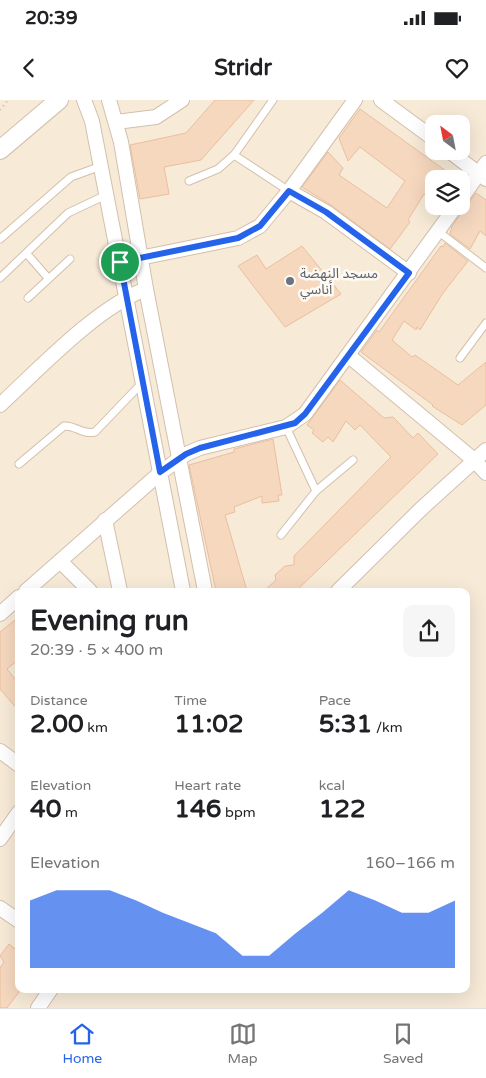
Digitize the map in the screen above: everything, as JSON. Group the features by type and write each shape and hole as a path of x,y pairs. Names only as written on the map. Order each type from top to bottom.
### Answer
{"street":[{"path":"0,150 59,100"},
{"path":"84,100 89,110 101,166 181,588"},
{"path":"109,100 116,122 146,289 204,588"},
{"path":"116,122 156,117 182,100"},
{"path":"120,262 238,238 260,226 289,191 355,100"},
{"path":"380,100 425,133"},
{"path":"464,160 483,172 470,188"},
{"path":"289,191 326,212 409,273"},
{"path":"29,588 160,472 179,458 200,448 286,427 305,414 450,215"},
{"path":"0,404 87,326 125,297 146,289"},
{"path":"349,356 474,460 486,473"},
{"path":"341,588 486,450"},
{"path":"105,520 119,588"},
{"path":"60,561 87,588"},
{"path":"0,614 15,601"},
{"path":"0,751 15,762"},
{"path":"0,838 15,817"},
{"path":"0,908 15,918"},
{"path":"38,1008 48,993"}],"lane":[{"path":"189,181 218,169 234,155 273,100"},
{"path":"234,155 289,191"},
{"path":"0,239 71,177 101,166"},
{"path":"0,278 68,213 106,195"},
{"path":"439,232 486,268"},
{"path":"27,254 48,278"},
{"path":"28,298 70,259"},
{"path":"460,358 486,323"},
{"path":"19,464 64,426 69,426 77,431 88,434 95,432 142,383"},
{"path":"286,427 316,491"},
{"path":"281,536 316,491 353,460"}],"path":[{"path":"0,110 8,100"}],"shaded area":[{"path":"0,100 486,100 486,1008 0,1008"}],"building":[{"path":"215,100 254,100 201,160 164,167 169,194 140,199 130,145 186,133"},
{"path":"360,109 425,156 425,160 431,160 445,170 425,170 425,195 408,220 410,222 390,249 331,205 302,187 328,152 343,168 339,175 387,208 405,181 360,147 348,161 339,138"},
{"path":"476,193 486,200 486,236 480,231 470,249 450,234 452,226 460,215 470,215 470,201"},
{"path":"445,243 468,261 443,293 420,330 417,327 416,330 404,321 392,340 412,357 415,355 458,385 486,362 486,405 462,425 432,406 361,352 377,330 379,332"},
{"name":"مسجد النهضة أناسي","path":"302,246 341,294 285,327 238,266 257,255 266,269"},
{"path":"340,380 384,418 393,417 413,438 418,433 438,454 299,588 267,588 276,580 275,575 285,566 294,565 294,556 391,457 360,425 355,430 346,421 333,442 328,437 323,442 312,433 314,430 307,425"},
{"path":"273,439 282,495 278,495 279,501 262,503 262,496 234,507 235,512 225,515 246,588 215,588 189,465 234,452 234,449"},
{"path":"15,620 15,662 7,669 15,679 15,706 0,689 0,632"},
{"path":"9,944 15,949 15,993 18,993 7,1008 0,1008 0,968 4,962 0,956"}],"place":[{"name":"مسجد النهضة أناسي","path":"290,281"}],"route":[{"path":"289,191 326,212 350,232 409,273 305,414 295,423 286,427 200,448 186,454 160,472 125,297 120,262 238,238 260,226 289,191"}]}
